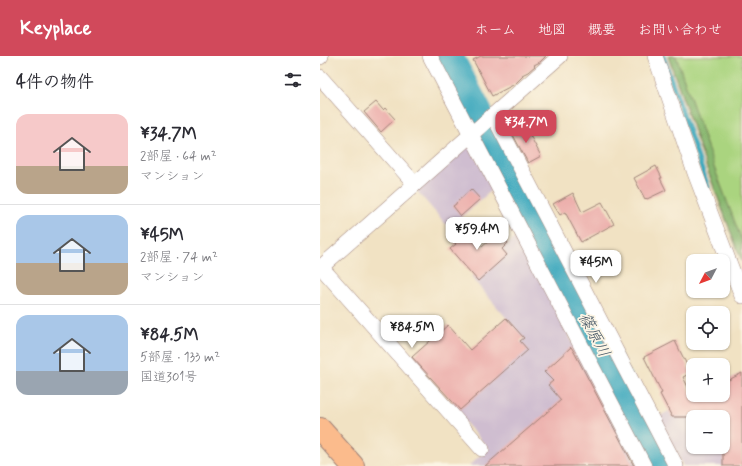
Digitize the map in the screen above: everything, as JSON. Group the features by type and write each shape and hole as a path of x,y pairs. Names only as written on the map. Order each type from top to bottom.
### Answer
{"highway":[{"path":"320,429 353,466"}],"street":[{"path":"430,56 474,132 644,466"},
{"path":"655,56 695,173 742,296"},
{"path":"482,449 321,268 474,132 552,59"},
{"path":"320,77 415,184"},
{"path":"491,116 676,466"}],"shaded area":[{"path":"466,147 471,148 493,189 449,228 417,191"},
{"path":"517,236 637,466 469,466 488,448 450,405 525,339 471,277"},
{"path":"742,373 742,466 683,466 658,417 686,402 730,402 730,379"}],"green space":[{"path":"668,56 742,56 742,262 707,169"},
{"path":"668,56 676,56 714,167 742,241 742,262 707,169"}],"building":[{"path":"481,56 546,56 534,65 535,66 528,72 522,75 523,76 515,84 492,96 473,60"},
{"path":"376,102 383,110 385,108 395,119 381,132 364,112"},
{"path":"525,126 541,156 528,163 512,133"},
{"path":"656,166 666,190 645,199 634,178"},
{"path":"471,189 480,199 461,216 453,206"},
{"path":"573,193 582,212 602,202 614,224 581,242 565,212 560,215 553,204"},
{"path":"460,222 482,247 499,232 508,243 502,249 507,255 478,281 450,249 456,244 448,234"},
{"path":"506,318 524,338 520,341 528,350 460,410 412,357 448,325 470,350"},
{"path":"675,341 686,363 686,376 683,377 686,383 686,402 730,402 730,379 742,373 742,466 723,466 723,454 730,454 730,410 686,410 686,417 672,417 644,357"},
{"path":"571,347 634,466 485,466 561,400 548,385 553,381 544,372"}],"waterway":[{"name":"篠原川","path":"448,56 662,466"},
{"path":"663,56 708,187"}]}
